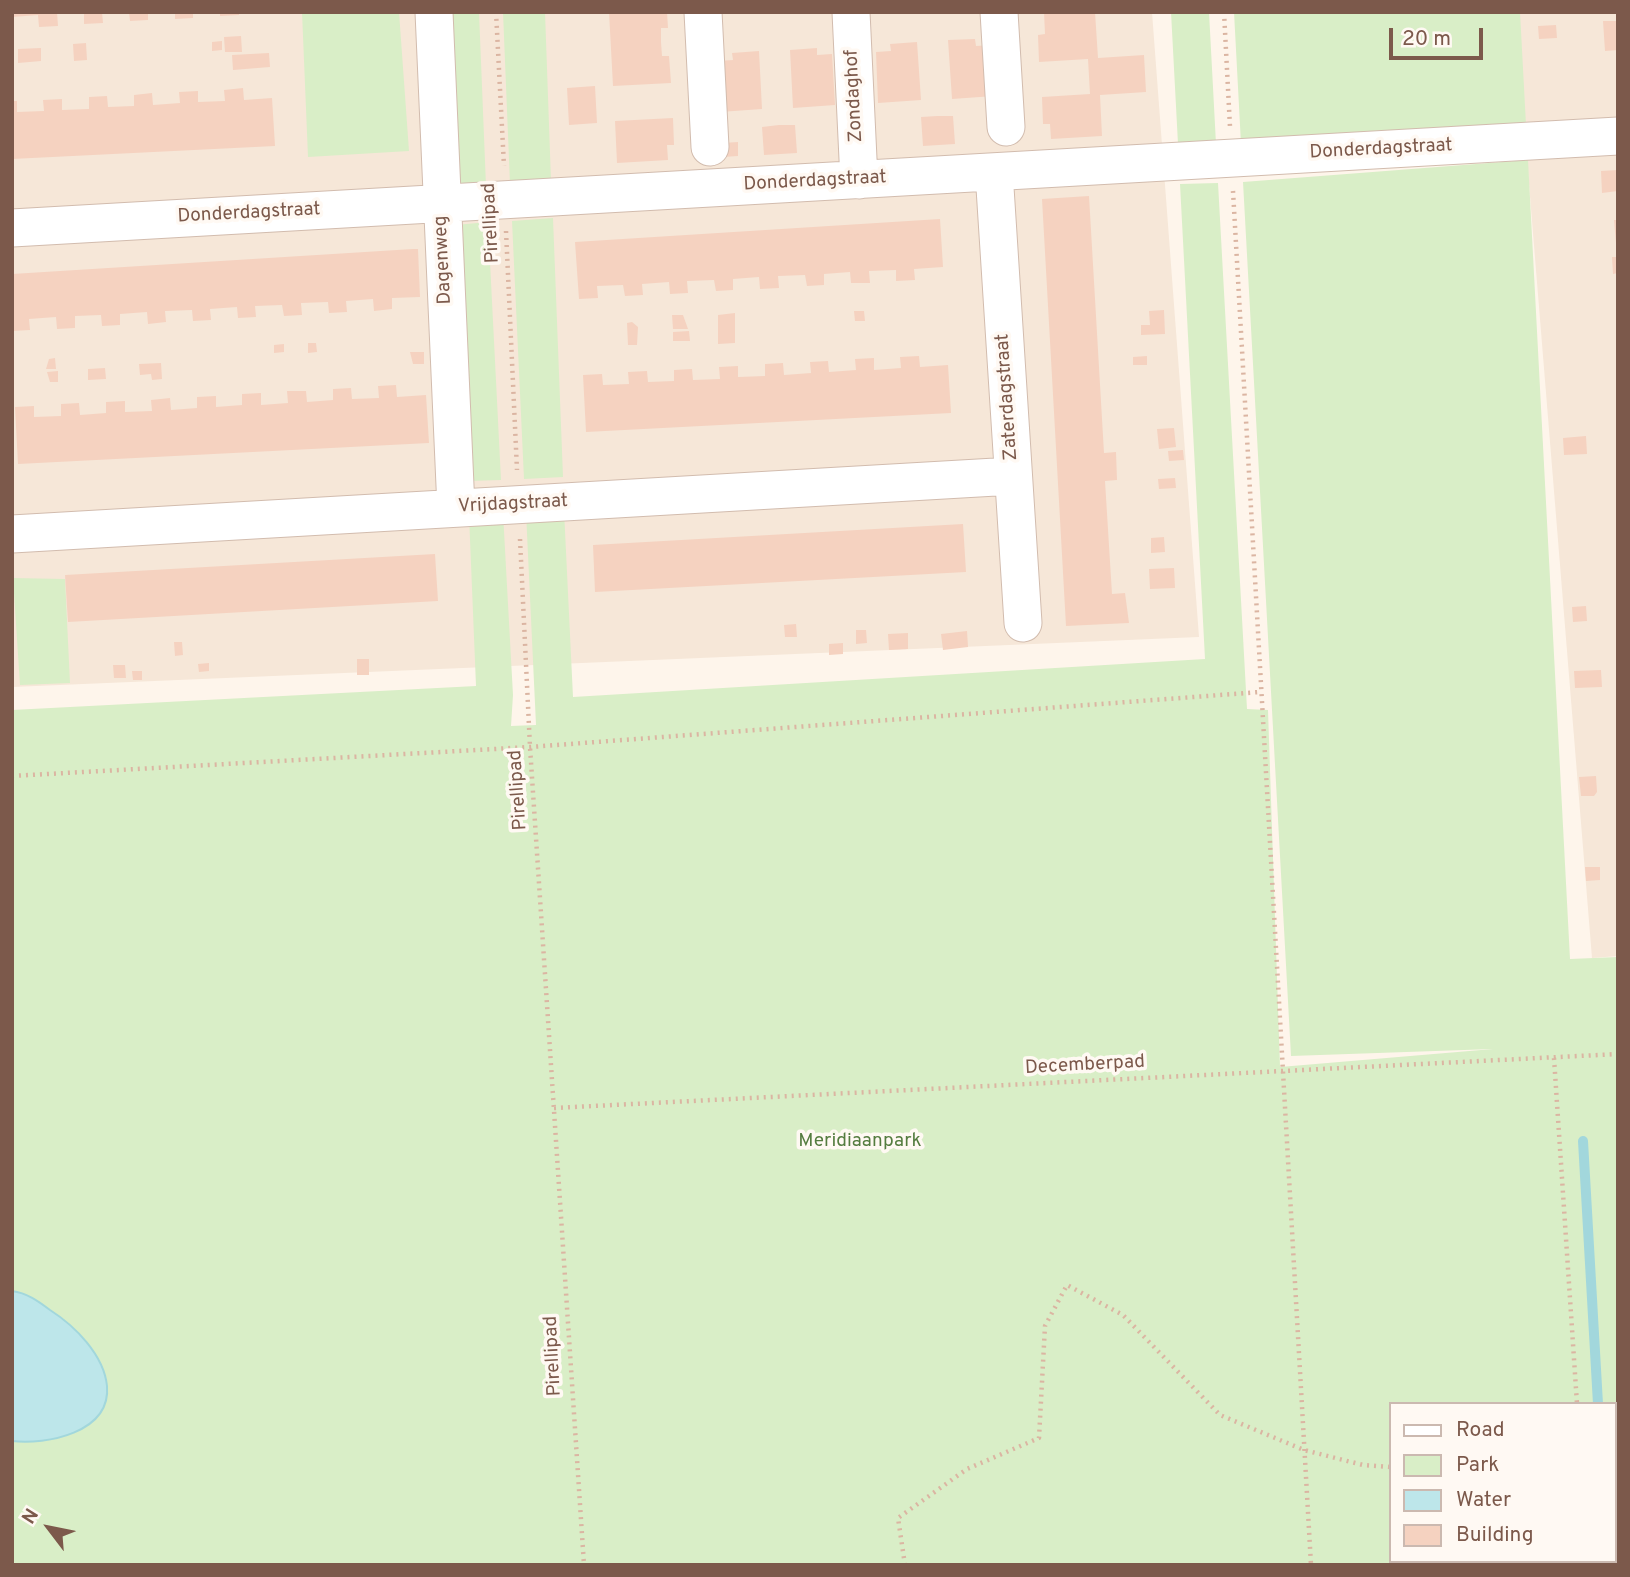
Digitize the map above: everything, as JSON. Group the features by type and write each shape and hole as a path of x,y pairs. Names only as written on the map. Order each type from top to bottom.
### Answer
{"street":[{"name":"Dagenweg","path":"434,12 456,508"},
{"path":"702,12 710,147"},
{"name":"Zondaghof","path":"851,12 859,180"},
{"path":"999,12 1006,127"},
{"name":"Donderdagstraat","path":"12,228 1618,136"},
{"name":"Zaterdagstraat","path":"993,172 1023,623"},
{"name":"Vrijdagstraat","path":"12,534 1013,476"}],"path":[{"name":"Pirellipad","path":"496,12 530,747 584,1565"},
{"path":"1224,12 1260,692 1286,1070 1311,1565"},
{"path":"12,776 530,747 1260,692"},
{"name":"Decemberpad","path":"554,1108 1618,1054"},
{"path":"1554,1058 1577,1402"},
{"path":"905,1565 898,1518 967,1469 1039,1438 1045,1326 1067,1285 1123,1315 1220,1415 1304,1450 1363,1465 1388,1467"}],"shaded area":[{"path":"12,12 1152,12 1199,637 12,687"},
{"path":"1515,12 1618,12 1618,956 1592,958"}],"green space":[{"path":"302,12 399,12 409,151 308,157"},
{"path":"447,12 479,12 486,186 455,188"},
{"path":"503,12 545,12 551,181 510,184"},
{"path":"1171,12 1209,12 1216,144 1178,144"},
{"path":"1234,12 1520,12 1526,125 1241,144"},
{"name":"Meridiaanpark","path":"1528,160 1570,959 1618,957 1618,1565 12,1565 12,710 476,686 469,515 503,513 513,695 511,726 536,725 526,512 564,510 573,697 1205,659 1180,184 1218,183 1247,709 1268,710 1280,1067 1493,1049 1291,1056 1243,182"},
{"path":"553,218 563,477 524,479 512,221"},
{"path":"488,222 501,480 468,481 456,225"},
{"path":"13,578 65,579 70,683 20,685"}],"water":[{"path":"12,1291 32,1298 69,1324 87,1342 105,1374 105,1402 99,1415 74,1433 42,1441 12,1441"}],"building":[{"path":"12,12 57,12 58,26 39,27 38,15 12,17"},
{"path":"84,12 102,12 103,23 84,24"},
{"path":"129,12 148,12 148,20 130,21"},
{"path":"175,12 193,12 193,18 175,19"},
{"path":"220,12 239,12 239,15 220,16"},
{"path":"609,12 667,12 668,28 661,28 661,42 662,56 669,56 671,83 613,86"},
{"path":"1044,12 1095,12 1098,58 1144,55 1146,92 1100,95 1102,136 1051,139 1050,124 1043,124 1042,97 1090,94 1088,59 1039,62 1038,35 1045,34"},
{"path":"1603,21 1618,21 1618,50 1605,51"},
{"path":"1556,25 1557,38 1539,39 1538,26"},
{"path":"241,36 242,52 225,52 224,37"},
{"path":"975,39 976,46 991,45 994,96 952,99 948,40"},
{"path":"222,41 222,50 212,51 212,42"},
{"path":"917,42 921,100 878,103 876,52 891,51 890,44"},
{"path":"86,43 87,60 74,61 73,44"},
{"path":"41,48 41,61 18,63 18,49"},
{"path":"817,48 817,55 832,54 835,105 793,108 790,50"},
{"path":"759,51 762,109 720,112 717,61 733,60 732,53"},
{"path":"269,53 270,67 233,70 232,55"},
{"path":"595,86 597,123 569,125 567,88"},
{"path":"243,88 244,100 272,98 275,146 12,159 12,101 17,101 17,112 44,111 43,100 62,99 62,110 89,109 89,97 107,96 108,107 134,106 134,95 152,93 153,105 180,103 179,92 198,91 198,102 225,101 224,90"},
{"path":"953,116 955,144 923,146 921,117"},
{"path":"673,118 674,145 667,145 668,160 617,163 615,121"},
{"path":"795,125 797,153 764,155 762,127"},
{"path":"738,142 738,156 723,157 722,143"},
{"path":"1618,170 1618,191 1602,193 1601,171"},
{"path":"1089,196 1104,453 1116,452 1117,480 1105,481 1112,594 1125,593 1129,623 1066,626 1042,199"},
{"path":"940,219 943,267 914,269 915,280 896,281 896,270 869,271 870,283 851,283 850,272 824,274 824,285 807,286 805,275 778,276 779,288 760,289 759,277 733,279 733,290 716,291 714,280 687,281 688,293 670,294 669,282 642,284 643,295 625,296 623,285 597,286 598,298 579,299 575,242"},
{"path":"1614,220 1618,220 1618,243 1616,243"},
{"path":"418,249 420,297 392,298 392,309 374,311 373,299 346,301 347,312 329,313 328,302 301,303 302,315 284,316 282,305 255,306 256,317 238,318 237,307 210,309 211,320 193,321 192,310 165,311 166,322 148,324 147,312 120,314 120,325 102,326 101,315 75,316 75,328 57,329 56,317 29,319 30,330 12,331 12,274"},
{"path":"1612,257 1618,257 1618,273 1613,274"},
{"path":"1164,310 1165,334 1141,335 1141,325 1150,325 1149,311"},
{"path":"854,311 864,311 865,321 855,321"},
{"path":"735,313 735,343 718,344 718,315"},
{"path":"672,315 683,315 688,329 673,329"},
{"path":"632,322 638,327 637,345 628,345 627,323"},
{"path":"689,331 690,341 673,341 673,332"},
{"path":"308,343 316,343 317,352 308,353"},
{"path":"284,344 284,352 274,353 274,345"},
{"path":"410,352 424,352 424,364 413,364"},
{"path":"919,356 920,367 948,365 951,413 586,432 583,375 602,374 603,385 629,384 628,372 647,371 648,382 674,381 674,370 692,369 693,380 720,379 719,367 738,366 738,377 765,376 765,364 783,363 784,375 811,373 810,362 828,361 829,372 856,370 855,359 874,358 874,370 901,368 900,357"},
{"path":"1147,356 1147,365 1133,365 1133,357"},
{"path":"55,358 56,369 46,369 49,359"},
{"path":"161,363 162,379 152,380 151,374 140,375 139,364"},
{"path":"105,368 106,379 88,380 88,369"},
{"path":"58,371 58,382 50,382 47,372"},
{"path":"396,385 397,397 426,395 429,443 18,464 15,407 34,406 34,417 61,416 61,404 79,403 80,415 106,413 106,402 125,401 125,412 152,411 151,400 170,398 171,410 197,408 197,397 216,396 216,407 242,405 242,394 261,393 261,405 288,403 287,391 306,391 307,402 333,400 333,389 351,388 352,399 379,398 378,386"},
{"path":"1174,428 1176,447 1159,449 1157,429"},
{"path":"1586,436 1587,454 1564,455 1563,438"},
{"path":"1183,450 1184,460 1169,461 1168,451"},
{"path":"1175,478 1176,488 1159,489 1158,479"},
{"path":"963,524 966,572 595,592 593,545"},
{"path":"1164,537 1165,552 1151,553 1151,538"},
{"path":"435,554 438,601 68,622 65,575"},
{"path":"1174,568 1175,588 1150,589 1149,569"},
{"path":"1586,606 1587,621 1573,622 1572,607"},
{"path":"796,624 797,637 785,637 784,625"},
{"path":"856,630 866,630 867,643 856,644"},
{"path":"967,631 968,647 943,650 941,634"},
{"path":"908,633 908,649 889,650 888,634"},
{"path":"174,642 182,642 183,655 175,656"},
{"path":"843,643 843,654 829,655 829,644"},
{"path":"357,659 369,659 369,675 357,675"},
{"path":"209,663 209,671 199,672 198,664"},
{"path":"113,665 125,665 126,678 114,678"},
{"path":"1601,670 1602,687 1575,688 1574,671"},
{"path":"132,671 142,671 142,680 133,680"},
{"path":"1596,776 1597,792 1594,796 1581,796 1579,777"},
{"path":"1585,867 1600,867 1600,880 1586,881"}],"waterway":[{"path":"1583,1141 1598,1402"}]}
